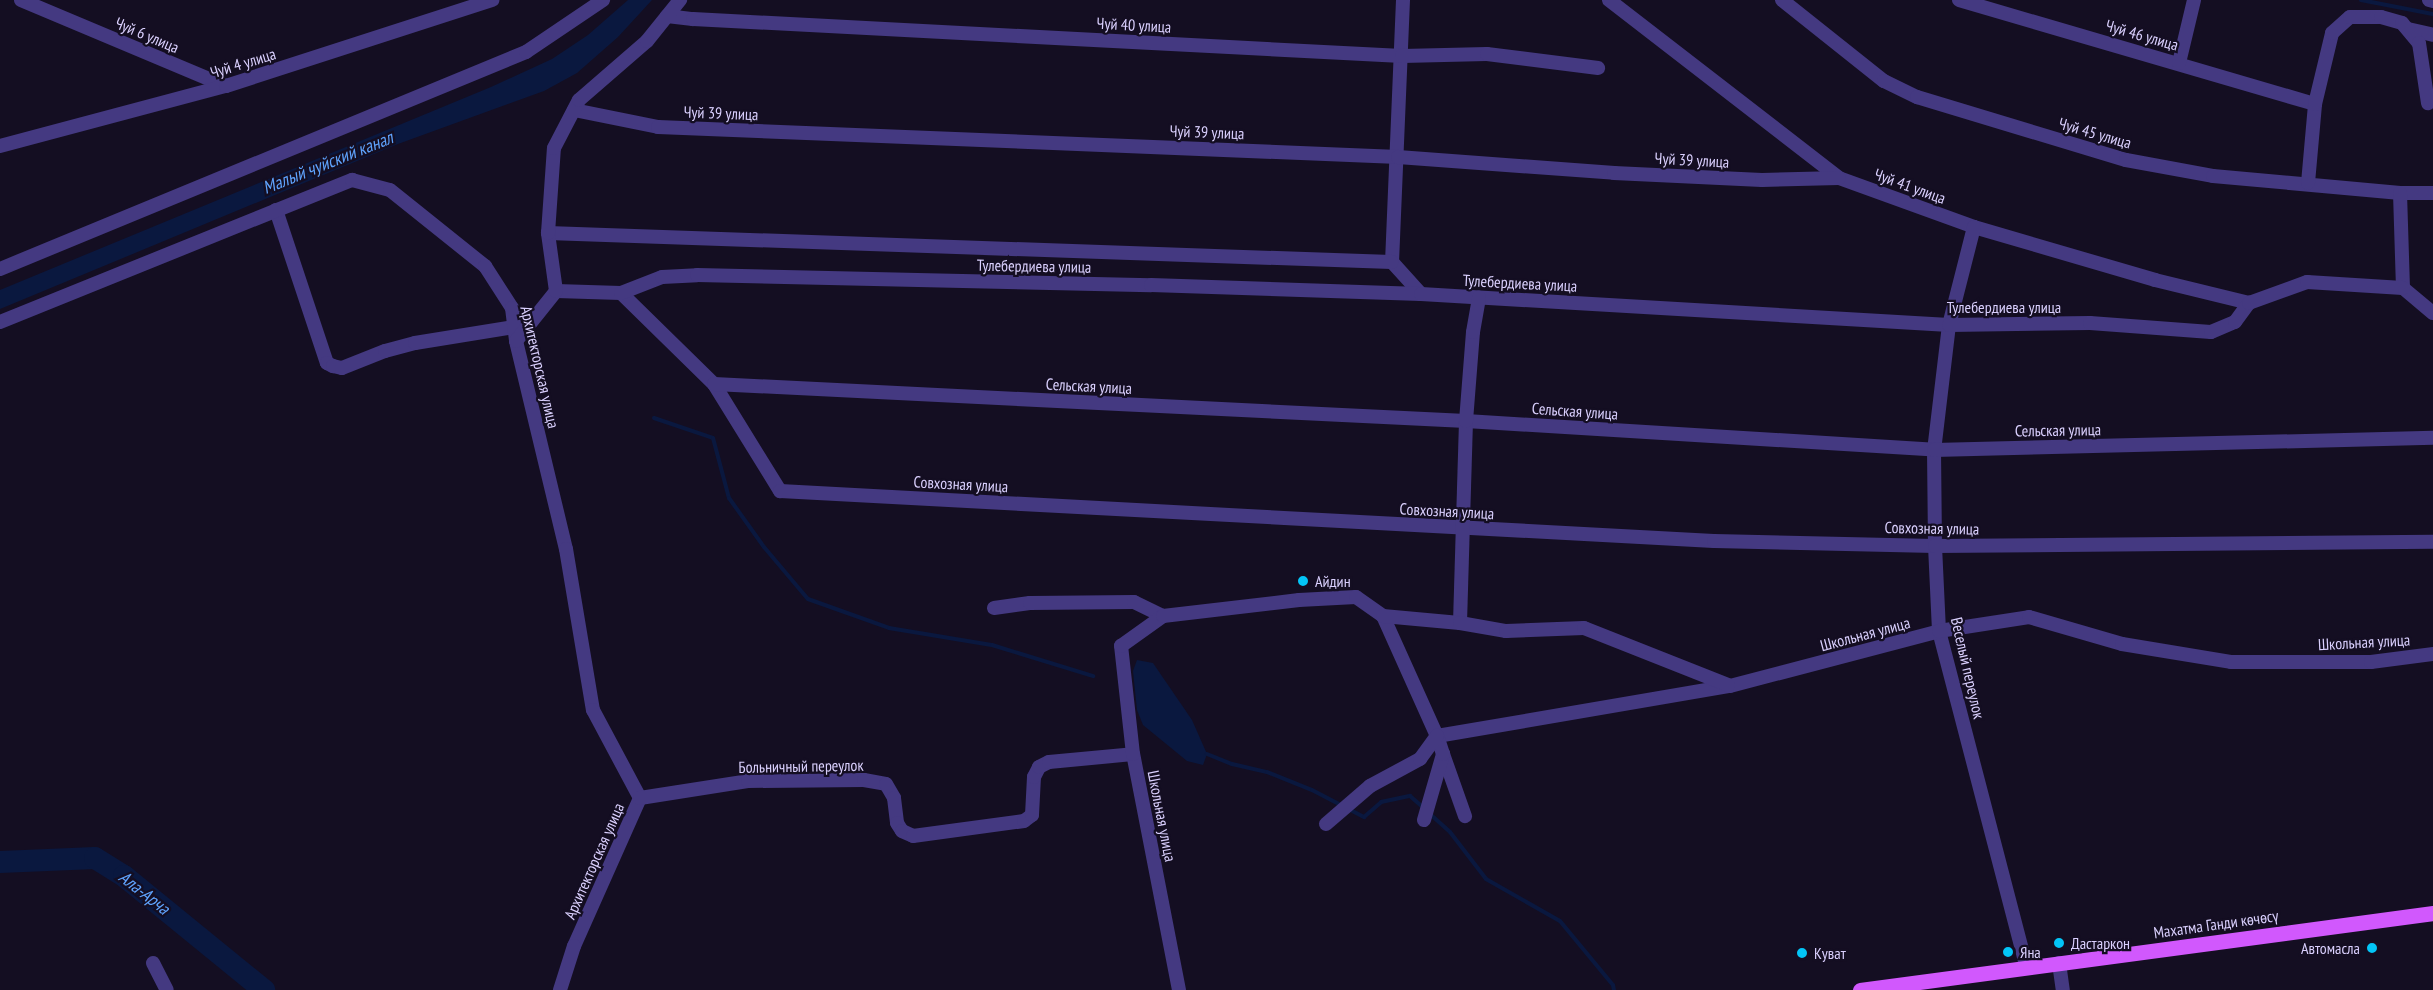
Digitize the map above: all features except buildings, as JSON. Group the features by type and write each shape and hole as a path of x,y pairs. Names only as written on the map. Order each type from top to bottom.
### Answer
{"main road":[{"name":"Махатма Ганди көчөсү","path":"1862,990 2433,913"}],"street":[{"name":"Чуй 6 улица","path":"21,0 226,86"},
{"name":"Чуй 4 улица","path":"0,146 226,86 492,0"},
{"path":"0,269 526,52 603,0"},
{"path":"556,291 548,233 554,148 579,100 647,41 680,0"},
{"path":"1403,0 1392,262 1421,294"},
{"name":"Чуй 41 улица","path":"1610,0 1839,178 1974,227 2155,280 2249,303"},
{"name":"Чуй 45 улица","path":"1782,0 1884,81 1917,97 2126,160 2212,176 2400,193 2433,193"},
{"name":"Чуй 46 улица","path":"1959,0 2315,104"},
{"path":"2179,63 2194,0"},
{"name":"Чуй 40 улица","path":"667,16 1402,56 1487,54 1598,68"},
{"path":"2308,183 2315,104 2332,33 2350,17 2381,17 2402,23 2419,43 2428,103"},
{"path":"2408,30 2433,34"},
{"name":"Чуй 39 улица","path":"574,110 658,127 1398,156 1625,174 1762,180 1839,178"},
{"name":"Архитекторская улица","path":"0,322 352,180 390,190 485,266 512,308 515,334 566,549 592,710 640,798 574,946 560,990"},
{"path":"2400,193 2403,288 2433,313"},
{"path":"276,210 327,363 333,366 342,368 385,351 415,343 515,334 556,291 621,293"},
{"name":"Веселый переулок","path":"1974,227 1949,325 1935,450 1935,546 1939,631 2027,968"},
{"path":"548,233 1392,262"},
{"name":"Тулебердиева улица","path":"621,293 662,277 697,275 1163,285 1421,294 1949,325 2090,324 2211,332 2235,322 2249,303 2307,282 2403,288"},
{"name":"Совхозная улица","path":"621,293 714,384 780,491 1713,541 1935,546 2433,542"},
{"path":"1460,623 1466,421 1473,332 1479,298"},
{"name":"Сельская улица","path":"714,384 1466,421 1935,450 2433,438"},
{"path":"994,608 1030,603 1134,602 1163,616 1299,600 1356,597 1383,616 1460,623 1506,631 1584,628 1730,686"},
{"name":"Школьная улица","path":"1163,616 1121,646 1132,754 1179,990"},
{"path":"1383,616 1437,736 1465,816"},
{"name":"Школьная улица","path":"1437,736 1730,686 1939,631 2029,617 2122,644 2231,662 2371,662 2433,654"},
{"path":"1326,824 1370,786 1420,759 1437,736"},
{"name":"Больничный переулок","path":"640,798 748,781 864,780 886,784 894,798 897,823 902,831 913,836 1024,821 1032,815 1034,777 1039,767 1049,762 1132,754"},
{"path":"1424,820 1443,754"},
{"path":"153,963 167,990"},
{"path":"2059,963 2063,990"}],"water":[{"name":"Малый чуйский канал","path":"628,0 652,0 618,37 577,73 544,91 398,144 0,309 0,290 491,87 552,59 588,35"},
{"path":"1137,660 1153,663 1192,720 1207,754 1203,765 1187,761 1143,725 1137,710 1133,671"}],"waterway":[{"path":"2361,0 2433,14"},
{"path":"654,418 713,438 729,498 764,547 808,599 889,628 992,645 1093,676"},
{"path":"1207,754 1232,764 1267,772 1312,790 1364,817 1381,802 1410,796 1425,809"},
{"path":"1430,814 1450,832 1486,879 1560,921 1613,985 1614,990"},
{"name":"Ала-Арча","path":"0,862 95,858 124,876 264,990"}],"place":[{"name":"Айдин","path":"1303,581"},
{"name":"Дастаркон","path":"2059,943"},
{"name":"Автомасла","path":"2372,948"},
{"name":"Яна","path":"2008,952"},
{"name":"Куват","path":"1802,953"}]}
